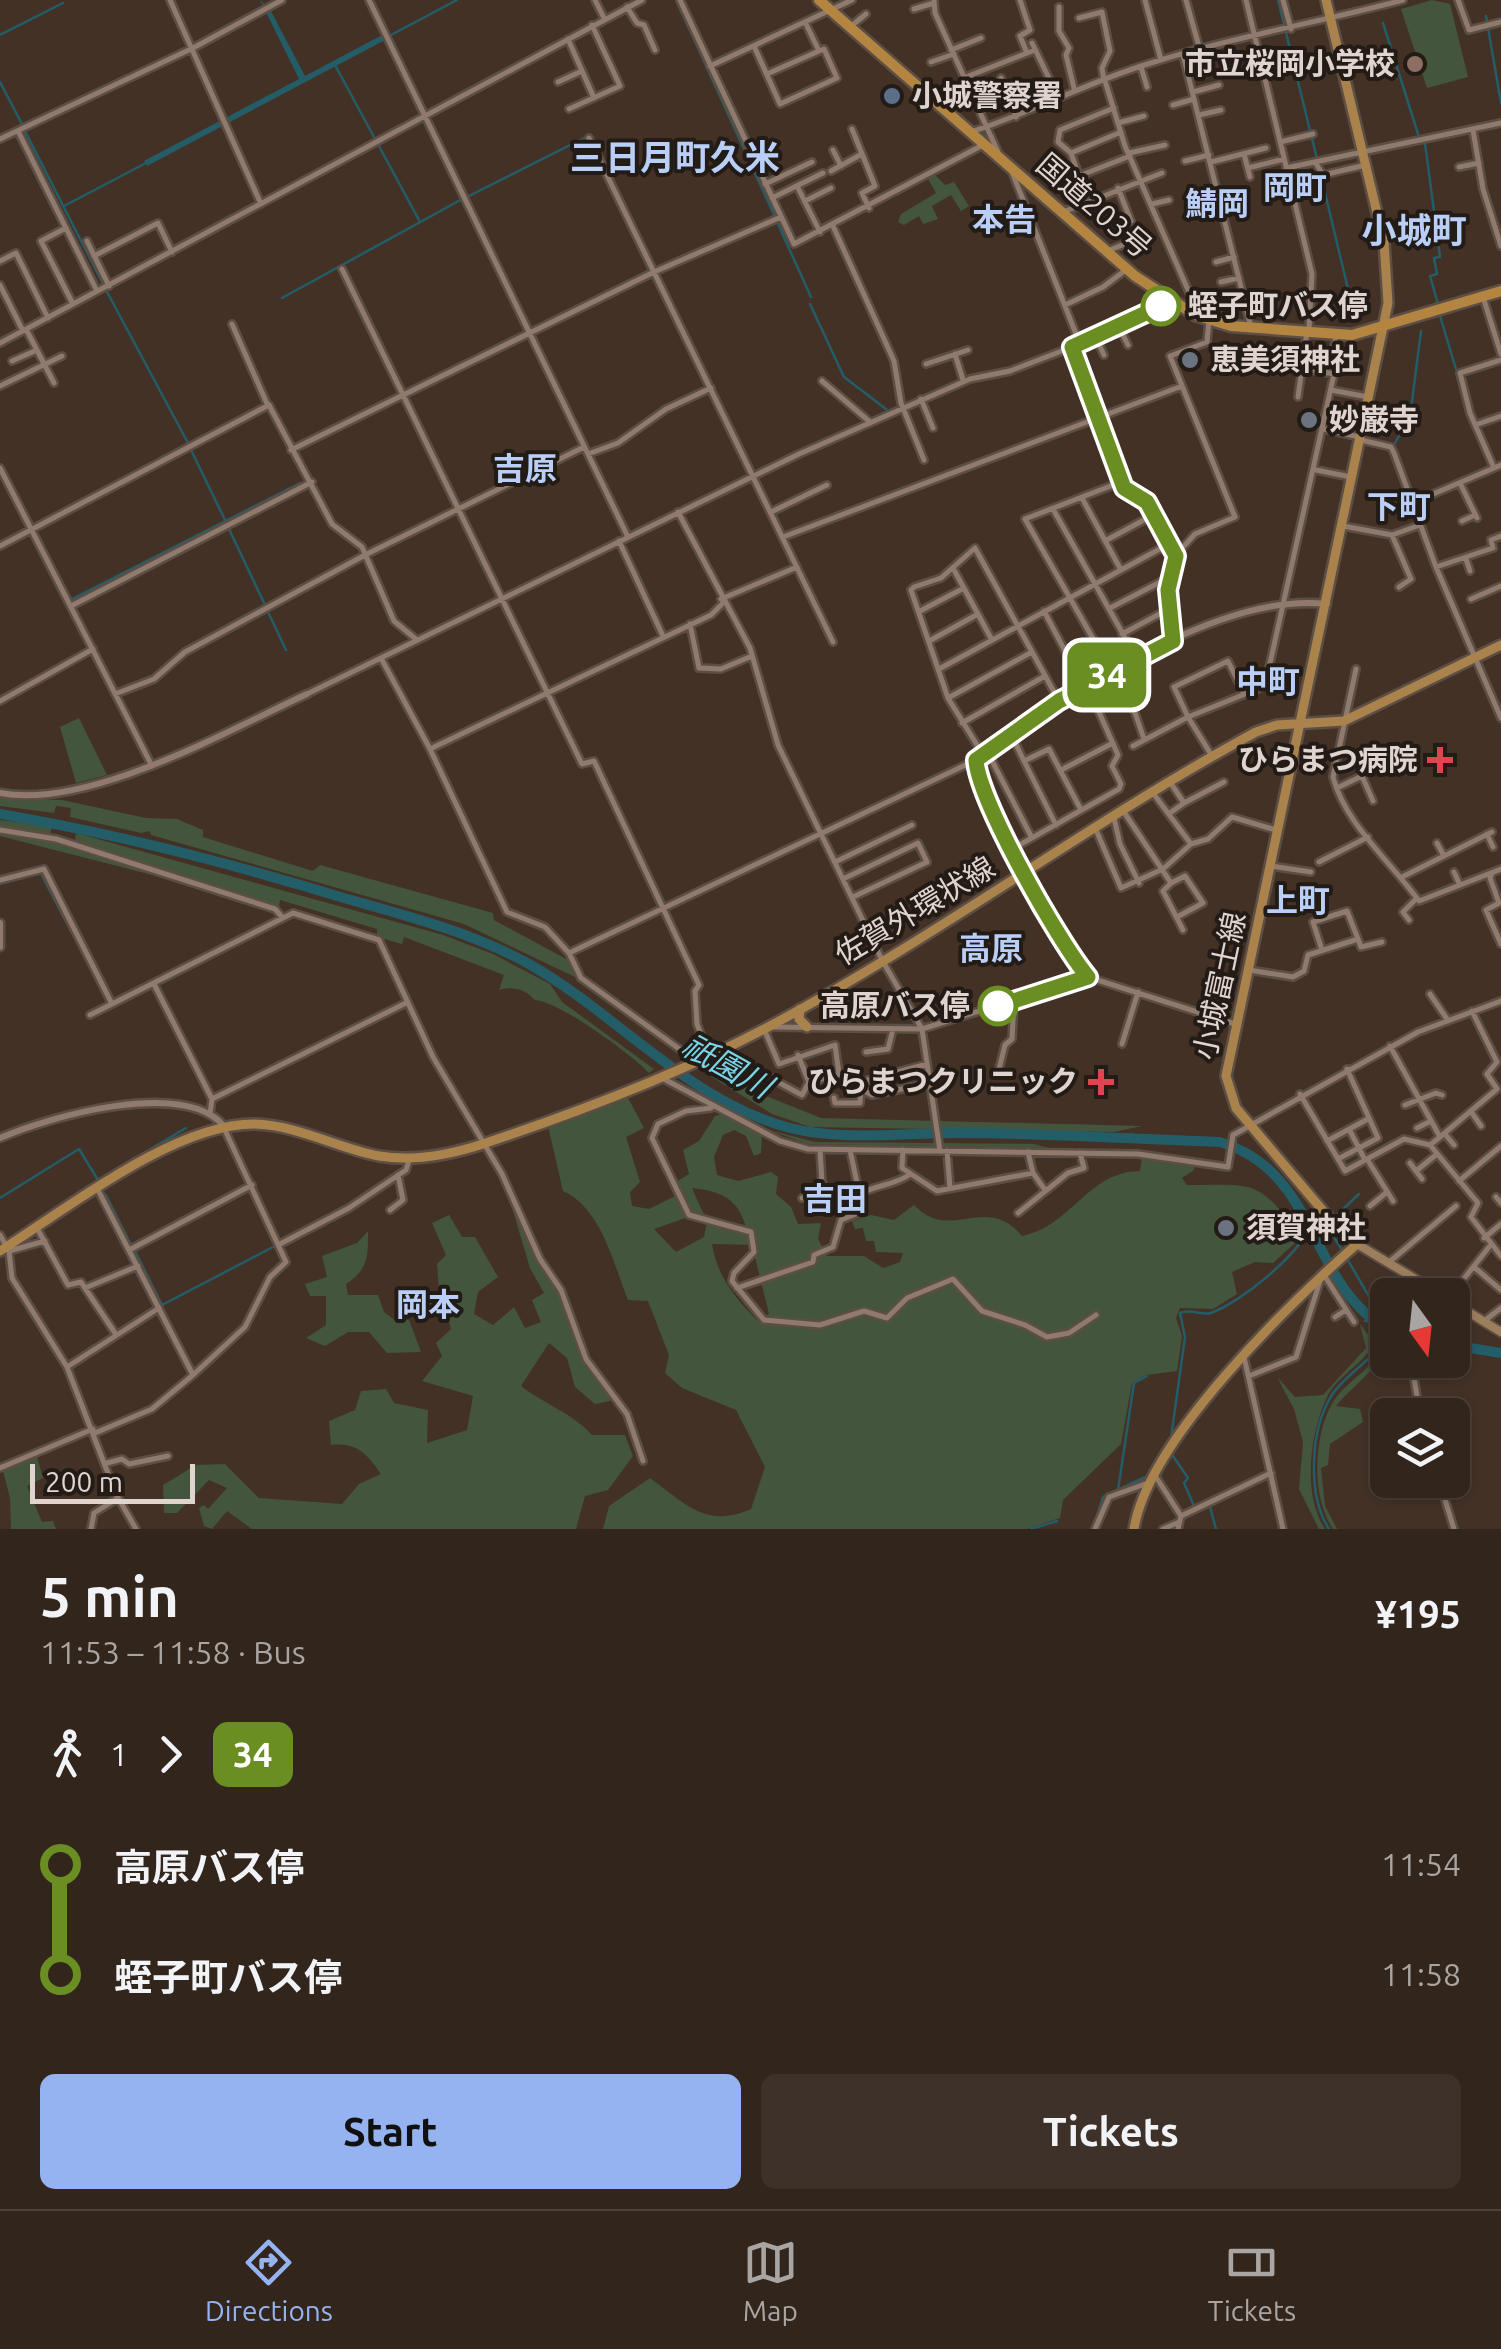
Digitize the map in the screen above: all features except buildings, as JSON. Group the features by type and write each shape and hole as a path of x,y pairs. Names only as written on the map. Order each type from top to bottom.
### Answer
{"highway":[{"name":"国道203号","path":"819,0 1127,268 1170,302 1204,318 1251,328 1336,335 1384,329 1501,291"}],"main road":[{"path":"1326,0 1388,260 1384,329 1301,726 1344,721 1501,645"},
{"name":"佐賀外環状線","path":"5,1250 174,1143 224,1126 288,1128 378,1156 409,1158 484,1144 696,1061 800,1010 1212,756 1267,728 1301,726"},
{"name":"小城富士線","path":"1301,726 1226,1085 1231,1100 1252,1126 1335,1225 1357,1244"},
{"path":"800,1010 799,1019 807,1027"},
{"path":"1134,1529 1150,1479 1244,1357 1348,1252 1357,1244 1413,1278"},
{"path":"1470,1311 1501,1332"}],"street":[{"path":"170,0 261,204"},
{"path":"0,139 194,48 282,0"},
{"path":"368,0 628,537"},
{"path":"595,0 604,18"},
{"path":"0,343 642,0"},
{"path":"680,0 794,244 870,208 985,144"},
{"path":"710,66 852,0"},
{"path":"1020,0 1030,30 1020,36 1026,53"},
{"path":"1145,0 1162,60"},
{"path":"1186,0 1200,51"},
{"path":"1246,0 1312,274 1298,397"},
{"path":"1283,0 1291,29"},
{"path":"971,132 1016,117 1074,88 1162,60 1403,0"},
{"path":"1458,0 1467,28 1501,22"},
{"path":"914,8 934,2 998,155"},
{"path":"627,7 637,24 644,25 655,50"},
{"path":"1059,7 1059,31 1069,48 1066,55 1074,88"},
{"path":"1079,18 1102,12 1110,51 1102,68 1118,123 1204,318 1207,342 1170,356 1235,517 1195,534 1176,556 1167,610 1173,641"},
{"path":"850,27 866,14"},
{"path":"806,23 819,52"},
{"path":"569,109 620,86 592,24"},
{"path":"931,62 981,38"},
{"path":"568,39 594,98"},
{"path":"754,46 780,104 837,78 824,49 767,74"},
{"path":"966,77 1026,53 1034,46 1058,96"},
{"path":"1184,56 1251,328"},
{"path":"1141,67 1146,87"},
{"path":"558,82 582,71"},
{"path":"1129,72 1133,84"},
{"path":"1001,78 1016,117"},
{"path":"1173,105 1219,85"},
{"path":"1030,91 1037,107"},
{"path":"1114,108 1056,133 1061,148 1071,153 1079,176 1129,154 1165,145"},
{"path":"1199,116 1220,110"},
{"path":"1118,123 1144,116"},
{"path":"1286,168 1501,124"},
{"path":"852,129 875,186 862,193 870,208"},
{"path":"1474,130 1478,163 1501,246"},
{"path":"18,131 97,292"},
{"path":"1071,153 1121,132"},
{"path":"1280,142 1311,134"},
{"path":"589,138 833,642"},
{"path":"1185,161 1266,148"},
{"path":"833,150 841,166"},
{"path":"832,170 862,154"},
{"path":"1244,154 1250,177"},
{"path":"1248,168 1284,159"},
{"path":"765,184 812,162"},
{"path":"1316,162 1321,175 1366,165"},
{"path":"1459,166 1478,163"},
{"path":"1010,166 1008,172 1080,344"},
{"path":"772,198 823,173"},
{"path":"1063,212 1162,173"},
{"path":"798,186 820,232"},
{"path":"805,200 831,188"},
{"path":"1118,188 1131,221"},
{"path":"1198,205 1220,199"},
{"path":"1152,204 1169,200"},
{"path":"291,450 654,272 781,217"},
{"path":"94,256 158,223 172,252"},
{"path":"833,226 894,361 904,407 924,460"},
{"path":"66,228 40,241 72,304"},
{"path":"1107,251 1144,236"},
{"path":"86,241 109,286"},
{"path":"0,261 16,253 48,318"},
{"path":"1216,262 1234,257"},
{"path":"1065,305 1103,287 1127,268"},
{"path":"342,269 582,764 594,761 664,908 699,985 695,991 696,1024 709,1054"},
{"path":"1221,282 1239,278"},
{"path":"0,285 54,382"},
{"path":"1411,503 1498,467 1475,426 1460,373 1501,357 1483,297"},
{"path":"0,794 38,798 152,766 870,422 964,382 1010,371 1096,338 1170,302"},
{"path":"232,324 268,406 332,524 366,554 369,570 394,620 417,640"},
{"path":"1119,327 1128,346"},
{"path":"1334,354 1336,335"},
{"path":"1096,338 1104,355"},
{"path":"1072,347 1122,482 1142,498 1176,556"},
{"path":"12,360 37,350"},
{"path":"926,364 968,350"},
{"path":"956,354 964,382"},
{"path":"0,386 62,356"},
{"path":"1133,746 1188,717 1265,686 1316,470 1334,374 1302,368"},
{"path":"822,380 870,422"},
{"path":"783,537 1182,386"},
{"path":"115,694 146,683 185,652 366,554 586,451 618,443 666,408 710,388"},
{"path":"1331,390 1371,397"},
{"path":"921,399 932,428"},
{"path":"0,546 268,406"},
{"path":"1475,426 1501,416"},
{"path":"1324,429 1391,447 1436,567 1501,718"},
{"path":"0,468 152,766"},
{"path":"1316,470 1354,478"},
{"path":"69,603 312,482"},
{"path":"1112,672 1025,519 1122,482"},
{"path":"1460,483 1476,517 1462,521"},
{"path":"771,512 827,485"},
{"path":"1082,498 1120,570"},
{"path":"1053,510 1137,660"},
{"path":"678,512 753,655 778,745 882,960 922,1028 950,1188"},
{"path":"1105,541 1153,515"},
{"path":"1343,526 1392,535 1420,525"},
{"path":"1392,535 1412,579 1399,587"},
{"path":"1436,567 1494,548 1491,540 1501,536"},
{"path":"619,542 663,636"},
{"path":"939,670 1167,545"},
{"path":"1032,838 948,698 911,590 953,568 974,548 1059,701"},
{"path":"1466,559 1470,572"},
{"path":"430,749 711,615 722,601 797,567"},
{"path":"953,568 992,640"},
{"path":"1110,608 1170,577"},
{"path":"1471,599 1501,586"},
{"path":"920,612 964,588"},
{"path":"569,953 982,755 1059,701 1173,641 1285,603 1326,604"},
{"path":"1122,634 1167,610"},
{"path":"1014,848 1119,789 1121,784 1112,766 1118,755 1044,611"},
{"path":"931,640 978,614"},
{"path":"690,624 699,668 721,669 753,655"},
{"path":"0,701 93,649"},
{"path":"948,698 1032,652"},
{"path":"381,658 430,749 507,912 545,927 569,953 581,978 696,1061"},
{"path":"1137,660 1130,668 1132,704 1144,739"},
{"path":"1212,756 1174,687 1228,661 1244,694"},
{"path":"1356,670 1334,768 1337,788 1368,838 1419,901 1501,869"},
{"path":"962,723 1045,676"},
{"path":"1011,734 1056,825"},
{"path":"1060,770 1112,743"},
{"path":"1024,762 1049,749 1080,808"},
{"path":"982,755 1026,874 1064,949 1088,977 1237,1025"},
{"path":"1337,788 1362,776 1373,801"},
{"path":"1170,782 1184,803"},
{"path":"1170,814 1224,782"},
{"path":"1154,793 1175,828 1191,844"},
{"path":"1119,815 1170,883"},
{"path":"1119,815 1120,844 1138,884"},
{"path":"1096,830 1122,888 1138,884 1163,869 1191,844 1215,834 1232,817 1278,830"},
{"path":"835,862 912,825"},
{"path":"0,830 56,839 185,877 275,909 283,918"},
{"path":"1402,878 1489,833 1493,846"},
{"path":"1319,862 1368,838"},
{"path":"843,879 918,843 928,862 852,898"},
{"path":"1438,843 1444,856"},
{"path":"1271,866 1311,872"},
{"path":"0,880 44,869 112,1004"},
{"path":"1454,872 1459,883"},
{"path":"1492,873 1490,878 1499,904 1486,910 1501,944"},
{"path":"1177,917 1203,903 1185,876 1170,883 1163,892 1183,930"},
{"path":"1409,920 1402,912 1416,898"},
{"path":"1322,950 1313,922 1347,911 1361,947 1382,942"},
{"path":"90,1015 293,913 379,940 406,1003 524,1218 540,1258 561,1290 586,1359 627,1414 643,1461"},
{"path":"0,922 0,947"},
{"path":"1249,970 1293,977 1304,971 1308,954 1358,939"},
{"path":"839,1074 835,1044 780,1064 766,1028 922,1028 1088,977"},
{"path":"154,984 212,1099 210,1114"},
{"path":"1122,1044 1138,992"},
{"path":"1430,994 1448,1020"},
{"path":"998,1073 1005,1046 1012,1039 1014,1001"},
{"path":"658,1076 780,1141 820,1150 1080,1153 1174,1157 1228,1165 1232,1137 1300,1094 1390,1046 1501,1001"},
{"path":"212,1099 406,1003"},
{"path":"1430,1146 1497,1089 1486,1074 1497,1062 1472,1011"},
{"path":"866,1052 888,1048 893,1029"},
{"path":"1390,1046 1442,1136 1454,1146"},
{"path":"721,1049 774,1084 802,1095 810,1082 852,1072"},
{"path":"798,1055 810,1082"},
{"path":"868,1080 928,1064"},
{"path":"1338,1159 1378,1138 1347,1070"},
{"path":"834,1098 835,1103 860,1102 861,1089 872,1095 931,1083"},
{"path":"1405,1105 1436,1092 1442,1096"},
{"path":"1300,1094 1345,1171 1404,1139 1430,1146 1478,1203 1470,1217 1489,1246 1501,1256"},
{"path":"0,1138 53,1118 114,1106 175,1106 210,1114 224,1126 286,1262 270,1277 252,1318 194,1375 152,1409 0,1468"},
{"path":"712,1108 686,1111 658,1124 652,1135 689,1215 751,1232 755,1249 732,1276 760,1317 776,1324 828,1325 864,1311 887,1318 906,1298 950,1279 982,1311 1025,1324 1047,1338 1069,1333 1096,1315"},
{"path":"1472,1113 1481,1126"},
{"path":"1327,1140 1368,1119"},
{"path":"1417,1128 1432,1120"},
{"path":"1349,1129 1394,1201"},
{"path":"1460,1182 1501,1146"},
{"path":"820,1150 825,1188 833,1208 875,1186 892,1187 909,1176"},
{"path":"737,1288 813,1262 814,1255 833,1247 841,1220 862,1211 850,1150"},
{"path":"904,1150 902,1168 937,1191 1033,1173"},
{"path":"1028,1152 1033,1173 1045,1190"},
{"path":"1018,1212 1068,1173 1084,1168 1080,1153"},
{"path":"1416,1171 1437,1154"},
{"path":"280,1244 348,1208 406,1170 409,1158"},
{"path":"1410,1163 1422,1179"},
{"path":"390,1210 403,1200 398,1175"},
{"path":"130,1250 252,1185"},
{"path":"802,1198 825,1188"},
{"path":"98,1190 194,1375"},
{"path":"1370,1206 1388,1192"},
{"path":"1388,1263 1456,1206"},
{"path":"1484,1238 1501,1224"},
{"path":"37,1228 68,1285 81,1282 115,1334"},
{"path":"0,1235 12,1278 67,1367 118,1498 136,1529"},
{"path":"5,1250 46,1241"},
{"path":"1466,1278 1489,1246"},
{"path":"85,1288 138,1266"},
{"path":"1474,1267 1501,1290"},
{"path":"1322,1277 1354,1322"},
{"path":"1249,1376 1296,1357 1322,1277"},
{"path":"67,1367 160,1308"},
{"path":"1484,1321 1501,1308"},
{"path":"1335,1316 1346,1310"},
{"path":"1244,1357 1284,1529"},
{"path":"107,1463 122,1458 129,1464 168,1456"},
{"path":"1163,1529 1271,1473"},
{"path":"1096,1529 1109,1497 1150,1479 1179,1523"},
{"path":"91,1529 94,1513 118,1498"},
{"path":"1445,1498 1454,1529"}],"green space":[{"path":"1432,0 1450,4 1468,77 1427,88 1401,9"},
{"path":"935,175 945,185 954,182 969,206 961,211 951,195 932,206 938,219 923,224 919,216 904,225 898,222 901,214 936,193 928,179"},
{"path":"79,718 107,775 76,783 60,727"},
{"path":"0,798 62,800 146,818 177,819 203,830 203,837 313,871 320,865 493,913 494,920 570,961 579,979 464,924 151,835 150,831 141,833 70,817 71,808 56,806 54,813 0,806"},
{"path":"0,820 52,826 49,839 74,849 76,833 443,935 493,954 550,984 562,1002 654,1069 649,1073 611,1041 560,1009 518,989 499,990 504,975 404,937 402,944 377,937 377,929 280,900 279,907 268,907 226,888 172,880 0,836"},
{"path":"706,1064 749,1089 821,1118 1142,1126 1114,1132 810,1127 772,1114 699,1069"},
{"path":"627,1096 644,1128 626,1137 640,1182 630,1192 632,1206 649,1209 675,1196 671,1185 689,1174 683,1150 699,1141 715,1116 722,1114 762,1135 761,1153 754,1156 746,1136 734,1130 723,1135 714,1157 717,1175 738,1181 771,1172 778,1177 776,1194 791,1207 798,1224 821,1223 818,1239 827,1256 864,1256 883,1268 900,1262 903,1253 876,1252 874,1241 866,1241 863,1228 855,1229 852,1221 871,1215 894,1220 914,1205 928,1216 942,1220 995,1218 1022,1236 1054,1222 1107,1180 1140,1171 1142,1157 1195,1161 1194,1170 1182,1178 1187,1185 1240,1186 1263,1194 1297,1235 1294,1244 1273,1263 1255,1262 1232,1272 1237,1294 1213,1309 1180,1308 1176,1318 1182,1336 1177,1371 1146,1375 1132,1383 1121,1444 1063,1500 1060,1518 1027,1529 603,1529 609,1506 650,1478 686,1505 709,1515 751,1509 765,1467 736,1410 682,1388 665,1373 669,1355 648,1301 628,1300 597,1224 588,1210 563,1191 548,1126","holes":["692,1188 727,1198 739,1210 746,1228 723,1227 710,1221","688,1217 707,1222 704,1237 676,1252 654,1229","712,1244 752,1245 769,1314 757,1320 728,1286"]},
{"path":"765,1129 815,1142 1034,1144 1049,1148 808,1144"},
{"path":"521,1207 541,1257 563,1290 585,1352 608,1382 610,1401 595,1404 575,1387 567,1358 549,1343 521,1386 592,1435 625,1435 633,1456 608,1490 585,1496 576,1529 252,1529 227,1511 212,1529 204,1526 199,1508 204,1505 208,1509 227,1488 209,1480 177,1513 164,1513 163,1485 196,1465 225,1464 259,1498 342,1504 359,1484 381,1474 361,1451 348,1445 331,1445 329,1421 355,1410 361,1391 386,1389 394,1403 428,1410 427,1443 467,1430 473,1396 422,1381 442,1356 436,1343 451,1329 448,1319 436,1311 417,1315 418,1300 439,1290 437,1264 446,1255 432,1223 449,1215 462,1237 475,1237 498,1277 478,1292 474,1314 493,1325 514,1307 525,1328 541,1322 532,1300 544,1293 530,1268 513,1211"},
{"path":"368,1231 366,1261 346,1284 348,1295 378,1295 384,1312 396,1321 409,1320 421,1352 387,1353 369,1332 348,1332 325,1346 306,1338 326,1325 326,1296 310,1296 305,1284 327,1277 322,1256 357,1243"},
{"path":"1360,1324 1370,1338 1370,1350 1331,1391 1316,1428 1311,1482 1325,1529 1319,1529 1299,1489 1303,1442 1294,1409 1277,1377 1295,1397 1323,1395 1366,1348"},
{"path":"1370,1364 1369,1373 1336,1406 1360,1409 1363,1422 1330,1444 1328,1465 1321,1468 1325,1506 1337,1529 1333,1529 1321,1500 1318,1448 1326,1416 1347,1386"},
{"path":"36,1453 43,1478 27,1486 42,1522 53,1521 56,1529 11,1529 10,1498 3,1471"}],"water":[{"path":"260,0 271,11 305,76 382,35 385,40 147,166 144,161 299,79"}],"waterway":[{"path":"391,35 457,0"},
{"path":"676,0 775,217"},
{"path":"1278,0 1317,159"},
{"path":"0,35 63,3"},
{"path":"1486,16 1501,103"},
{"path":"1383,23 1419,137"},
{"path":"335,65 419,220"},
{"path":"0,82 22,124"},
{"path":"25,131 103,284"},
{"path":"469,196 584,138"},
{"path":"1425,143 1440,257 1434,258 1437,274 1430,276 1438,304"},
{"path":"64,206 148,162"},
{"path":"1321,176 1348,289 1370,292"},
{"path":"282,298 464,198"},
{"path":"777,222 811,297"},
{"path":"106,290 188,443"},
{"path":"810,304 844,377 886,409"},
{"path":"1440,316 1456,369"},
{"path":"1395,443 1410,417 1421,331"},
{"path":"191,450 225,520"},
{"path":"70,600 300,483"},
{"path":"229,529 265,605"},
{"path":"269,614 286,650"},
{"name":"祇園川","path":"0,814 216,861 462,934 529,964 561,984 686,1078 719,1098 790,1128 851,1135 989,1133 1220,1142 1253,1157 1277,1178 1296,1203 1342,1286 1370,1316"},
{"path":"0,884 40,872 72,933"},
{"path":"1307,1112 1311,1119"},
{"path":"0,1198 79,1149 98,1180 186,1128"},
{"path":"1317,1130 1322,1138"},
{"path":"1338,1214 1359,1194"},
{"path":"106,1195 131,1245"},
{"path":"1171,1438 1185,1337 1180,1313 1211,1313 1238,1299 1283,1262 1311,1223"},
{"path":"1329,1229 1342,1250"},
{"path":"135,1251 162,1305 275,1246"},
{"path":"1346,1257 1374,1305 1375,1322 1365,1321"},
{"name":"祇園川","path":"1470,1348 1501,1353"},
{"path":"1329,1529 1314,1481 1319,1426 1337,1388 1370,1358"},
{"path":"1118,1490 1134,1383 1147,1376"},
{"path":"1261,1419 1286,1529"},
{"path":"1173,1456 1188,1478 1184,1483 1194,1506"},
{"path":"1093,1528 1103,1497 1145,1477"},
{"path":"1210,1507 1216,1529"},
{"path":"1031,1529 1057,1521"}],"bus line":[{"name":"34","path":"998,1006 1088,977 1064,949 1044,912 988,796 976,760 1059,701 1173,641 1167,616 1176,556 1147,502 1124,488 1072,347 1161,306"}],"place":[{"name":"市立桜岡小学校","path":"1415,64"},
{"name":"小城警察署","path":"892,96"},
{"name":"蛭子町バス停","path":"1161,306"},
{"name":"恵美須神社","path":"1190,360"},
{"name":"妙巌寺","path":"1309,420"},
{"name":"ひらまつ病院","path":"1440,760"},
{"name":"高原バス停","path":"998,1006"},
{"name":"ひらまつクリニック","path":"1101,1082"},
{"name":"須賀神社","path":"1226,1228"}],"district":[{"name":"三日月町久米","path":"675,158"},
{"name":"岡町","path":"1295,188"},
{"name":"鯖岡","path":"1217,204"},
{"name":"本告","path":"1004,220"},
{"name":"小城町","path":"1414,231"},
{"name":"吉原","path":"525,469"},
{"name":"下町","path":"1399,507"},
{"name":"中町","path":"1268,682"},
{"name":"上町","path":"1298,901"},
{"name":"高原","path":"991,949"},
{"name":"吉田","path":"835,1199"},
{"name":"岡本","path":"428,1305"}]}
